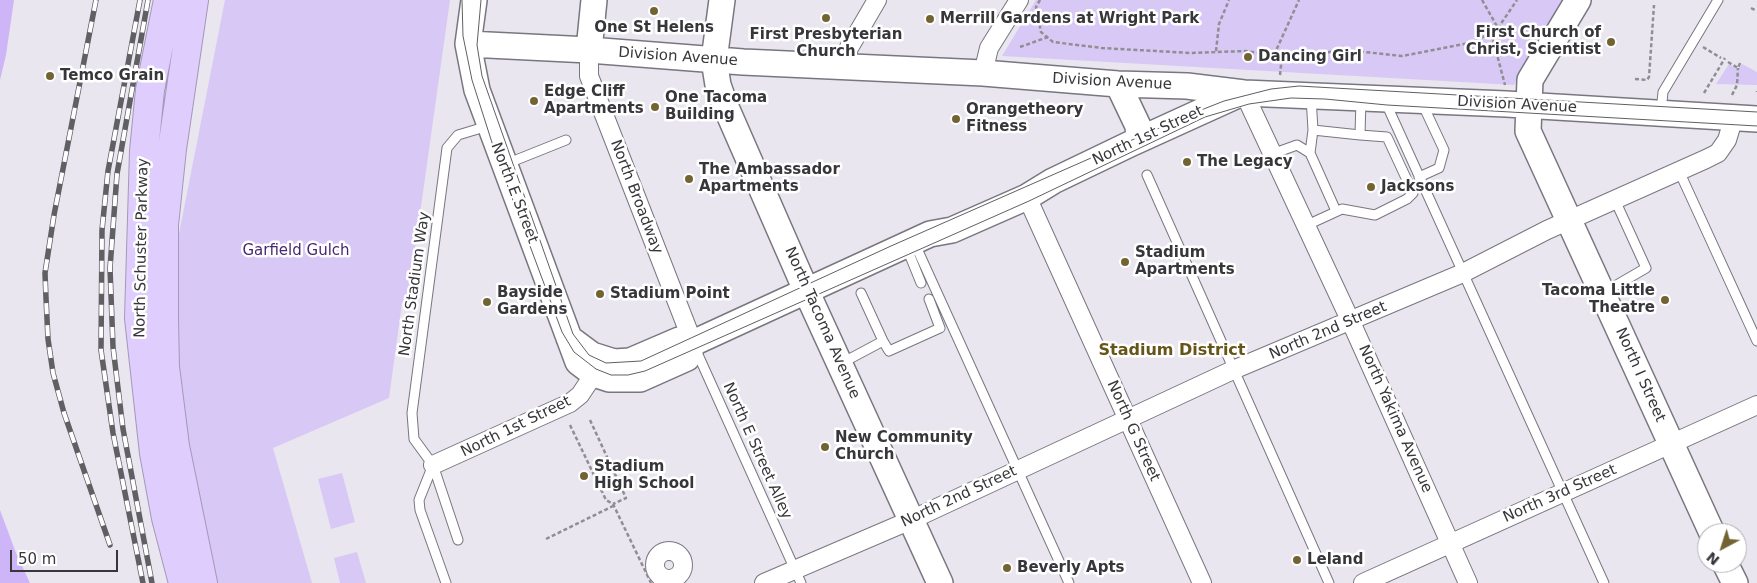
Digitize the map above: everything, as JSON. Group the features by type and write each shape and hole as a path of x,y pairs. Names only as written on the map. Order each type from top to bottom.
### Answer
{"highway":[{"name":"North Schuster Parkway","path":"168,0 150,90 144,151 139,318 154,453 166,518 183,583"},
{"name":"North Schuster Parkway","path":"194,0 176,120 164,225 164,319 165,367 175,446 203,583"}],"main road":[{"name":"North E Street","path":"474,0 468,44 475,85 489,126 578,362 604,368"},
{"path":"590,50 594,0"},
{"name":"North Tacoma Avenue","path":"722,0 714,60 718,85 725,105 940,583"},
{"path":"719,30 736,0"},
{"name":"North I Street","path":"1578,0 1530,80 1528,131 1707,523"},
{"name":"Division Avenue","path":"468,44 590,50 714,60 983,73 1118,84 1187,86 1244,93 1661,112 1741,110"},
{"path":"1118,84 1138,126 1139,139"},
{"name":"North 1st Street","path":"604,368 609,379 640,379 687,358 693,344 917,240 952,230 1027,197 1053,181 1196,110 1244,93"},
{"name":"North 1st Street","path":"917,240 947,218 1022,187 1053,181"}],"street":[{"path":"839,66 877,0"},
{"path":"983,73 989,48 1019,0"},
{"name":"North Broadway","path":"590,50 589,76 693,344"},
{"name":"North Yakima Avenue","path":"1244,93 1351,322 1468,583"},
{"name":"North 2nd Street","path":"764,583 798,577 911,520 1128,418 1233,370 1351,322 1463,273 1568,220 1679,172 1718,153 1727,140 1741,110"},
{"name":"North G Street","path":"1027,197 1202,583"},
{"name":"North 1st Street","path":"433,466 570,403 580,395 604,368"},
{"name":"North 3rd Street","path":"1363,583 1757,405"}],"lane":[{"path":"1661,112 1663,92 1718,0"},
{"path":"1310,95 1313,130 1310,153 1336,211"},
{"path":"1360,135 1372,98"},
{"path":"1372,98 1419,177 1604,583"},
{"path":"1419,177 1439,168 1444,150 1421,100"},
{"name":"North Stadium Way","path":"458,540 433,466 414,439 412,413 447,148 458,135 489,126"},
{"path":"1305,226 1342,209 1375,215 1413,193 1387,137 1313,130"},
{"path":"503,165 566,140"},
{"path":"1272,154 1297,145 1310,153"},
{"path":"1679,172 1757,341"},
{"path":"1147,174 1329,583"},
{"path":"1602,293 1646,268 1615,200"},
{"path":"917,240 922,283"},
{"path":"917,240 1069,583"},
{"path":"860,293 888,352 940,328 928,299"},
{"path":"840,364 883,342"},
{"name":"North E Street Alley","path":"693,344 798,577"},
{"path":"433,466 419,500 420,510 446,583"}],"path":[{"path":"1040,0 1036,7 1041,32 1053,42 1102,48 1191,52 1245,51 1291,57 1346,50 1402,56 1474,42 1498,28 1516,0"},
{"path":"1216,51 1220,24 1229,0"},
{"path":"1274,55 1299,0"},
{"path":"1482,0 1498,28"},
{"path":"1635,79 1647,80 1649,77 1654,6"},
{"path":"1751,8 1755,10"},
{"path":"1491,32 1505,86"},
{"path":"1020,48 1048,38"},
{"path":"1693,41 1721,58"},
{"path":"1280,75 1282,56"},
{"path":"1704,93 1725,58"},
{"path":"1741,61 1738,68 1737,85 1741,110"},
{"path":"1728,62 1738,68"},
{"path":"546,539 626,498 590,420"},
{"path":"570,425 606,500 613,505 651,583"}],"green space":[{"name":"Garfield Gulch","path":"225,0 450,0 408,299 402,303 389,398 273,448 312,583 214,583 177,384 175,254"},
{"path":"1036,0 1564,0 1514,85 1002,56"},
{"path":"1729,64 1738,70 1742,64 1757,72 1757,85 1716,84"},
{"path":"342,473 355,522 331,529 318,479"},
{"path":"357,552 366,583 340,583 334,558"}],"shaded area":[{"path":"0,0 14,0 6,55 0,80"},
{"path":"0,510 16,553 30,583 0,583"}],"tram line":[{"path":"462,0 463,36 472,80 495,152 562,332 574,352 596,369 611,375 628,375 645,371 1029,201 1205,117 1249,104 1291,98 1325,99 1387,105 1757,126"},
{"path":"481,0 477,45 482,76 573,334 589,355 606,363 641,361 891,246 1191,114 1224,101 1271,89 1299,86 1757,112"}],"railway":[{"path":"96,0 54,215 45,273 48,339 53,373 64,413 110,545"},
{"path":"140,0 108,171 102,230 101,350 113,433 143,583"},
{"path":"148,0 117,174 110,268 113,347 123,429 152,583"}],"place":[{"name":"One St Helens","path":"654,11"},
{"name":"First Presbyterian Church","path":"826,18"},
{"name":"Merrill Gardens at Wright Park","path":"930,19"},
{"name":"First Church of Christ, Scientist","path":"1611,42"},
{"name":"Dancing Girl","path":"1248,57"},
{"name":"Temco Grain","path":"50,76"},
{"name":"Edge Cliff Apartments","path":"534,101"},
{"name":"One Tacoma Building","path":"655,107"},
{"name":"Orangetheory Fitness","path":"956,119"},
{"name":"The Legacy","path":"1187,162"},
{"name":"The Ambassador Apartments","path":"689,179"},
{"name":"Jacksons","path":"1371,187"},
{"name":"Stadium Apartments","path":"1125,262"},
{"name":"Stadium Point","path":"600,294"},
{"name":"Tacoma Little Theatre","path":"1665,300"},
{"name":"Bayside Gardens","path":"487,302"},
{"name":"New Community Church","path":"825,447"},
{"name":"Stadium High School","path":"584,476"},
{"name":"Leland","path":"1297,560"},
{"name":"Beverly Apts","path":"1007,568"}],"district":[{"name":"Stadium District","path":"1172,351"}]}
